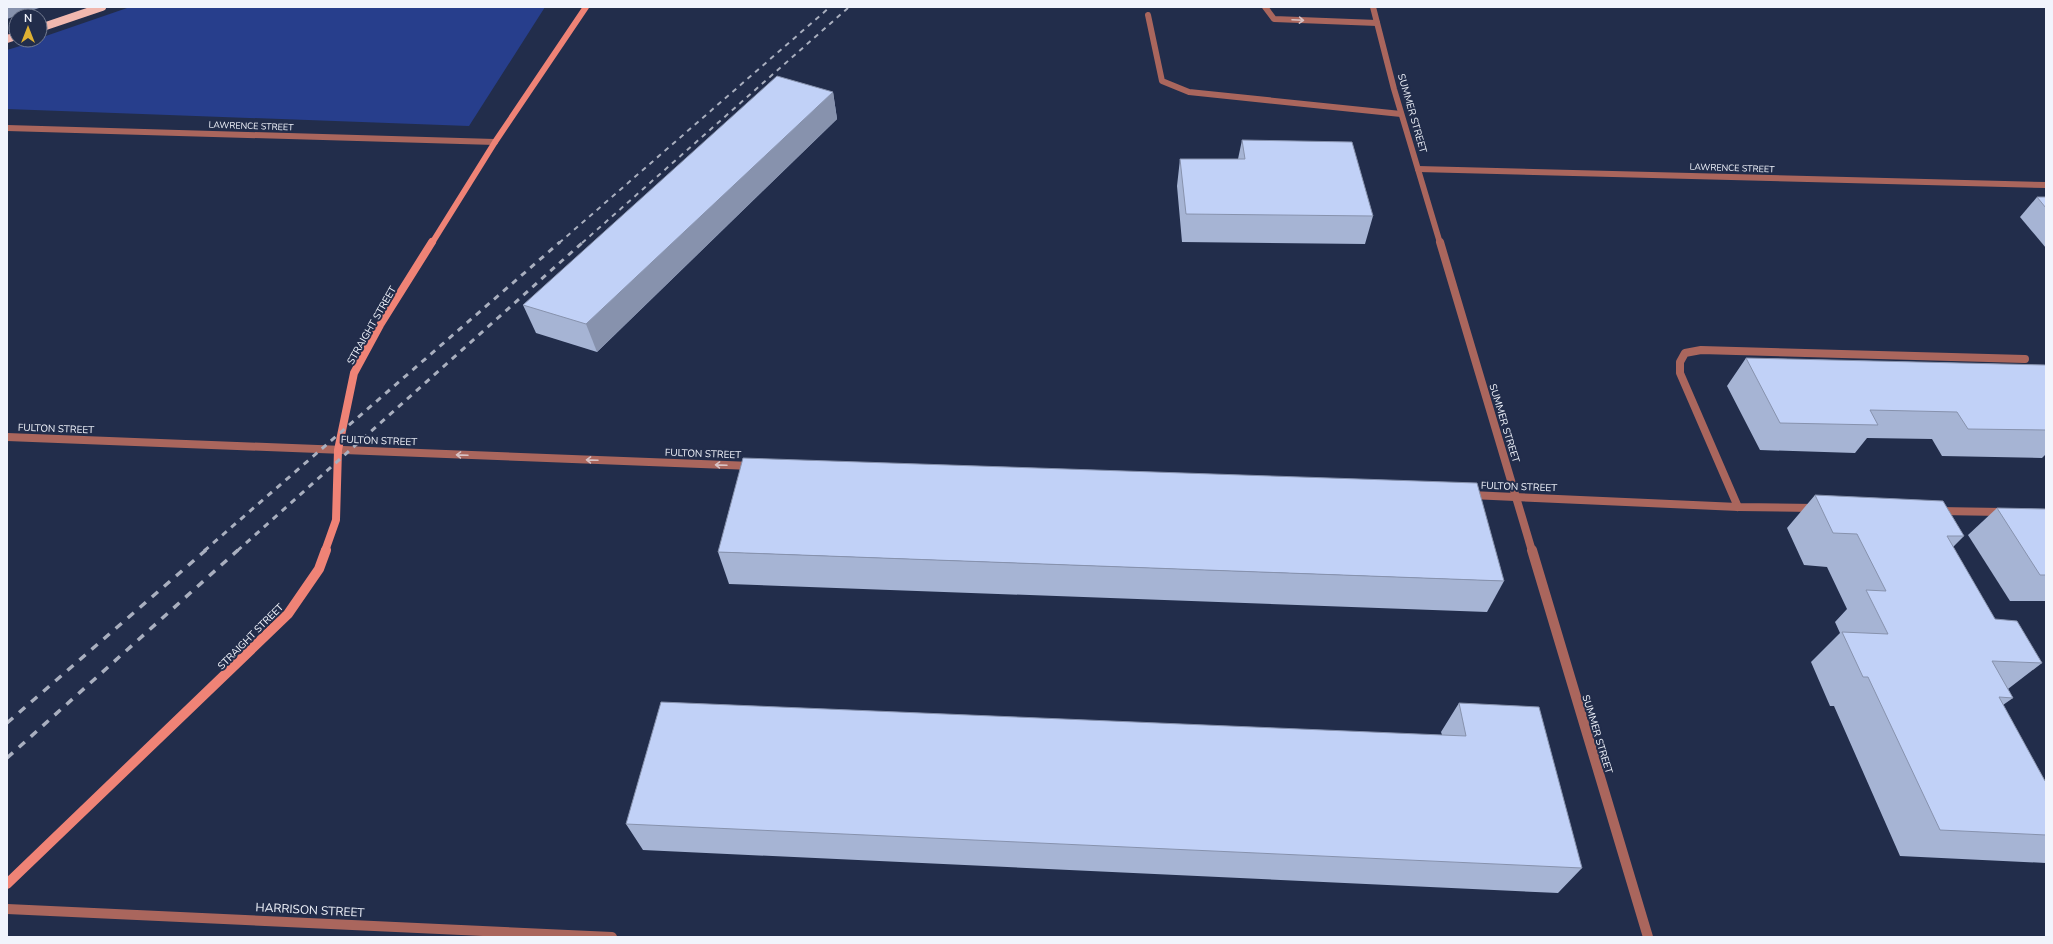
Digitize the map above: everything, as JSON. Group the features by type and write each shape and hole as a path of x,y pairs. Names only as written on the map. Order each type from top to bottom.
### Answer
{"main road":[{"path":"48,25 102,7"},
{"name":"STRAIGHT STREET","path":"7,884 288,614 319,569 336,520 338,450 354,373 380,325 495,142 586,7"}],"street":[{"path":"1265,7 1274,19 1377,23"},
{"name":"SUMMER STREET","path":"1373,7 1401,114 1648,937"},
{"path":"1148,15 1162,81 1189,92 1401,114"},
{"name":"LAWRENCE STREET","path":"7,128 495,142"},
{"name":"LAWRENCE STREET","path":"1418,169 2046,185"},
{"path":"1738,507 1680,373 1680,362 1685,353 1701,350 2025,359"},
{"name":"FULTON STREET","path":"7,437 760,466"},
{"name":"FULTON STREET","path":"1460,494 1738,507 1825,508"},
{"path":"1928,510 2014,512"},
{"name":"HARRISON STREET","path":"7,909 612,937"}],"shaded area":[{"path":"130,7 545,7 469,126 7,109 7,50 14,48 48,48 48,35"}],"building":[{"path":"777,76 833,92 586,324 523,305"},
{"path":"1242,140 1352,142 1373,216 1186,214 1180,159 1245,159"},
{"path":"2037,197 2046,197 2046,208"},
{"path":"1746,358 2046,365 2046,430 1968,429 1957,412 1870,410 1878,425 1780,423"},
{"path":"743,458 1477,483 1504,581 718,552"},
{"path":"1815,495 1943,501 1964,536 1947,536 1995,619 2017,621 2042,663 1992,661 2013,698 1999,697 2046,781 2046,835 1940,830 1868,677 1863,677 1842,632 1888,634 1866,590 1886,591 1857,534 1833,533"},
{"path":"1997,508 2046,509 2046,575 2040,575"},
{"path":"661,702 1466,736 1459,703 1539,707 1582,868 626,824"}],"railway":[{"path":"559,243 830,7"},
{"path":"582,243 849,7"},
{"path":"204,551 560,242"},
{"path":"237,551 583,242"},
{"path":"7,723 206,550"},
{"path":"7,758 238,550"}]}
